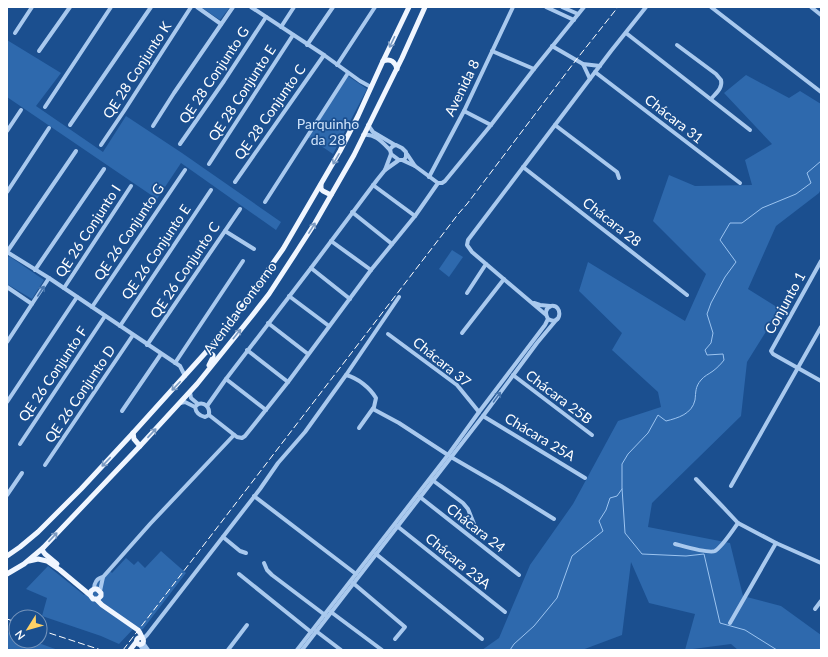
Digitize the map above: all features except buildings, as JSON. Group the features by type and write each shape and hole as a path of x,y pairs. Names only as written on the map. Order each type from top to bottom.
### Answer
{"main road":[{"name":"Avenida Contorno","path":"7,556 38,532 133,434 186,376 239,311 283,249 322,184 348,137 409,7"},
{"name":"Avenida Contorno","path":"7,574 24,564 43,548 140,446 191,391 269,294 297,251 354,155 397,69 425,7"},
{"path":"383,61 391,60 397,69"},
{"path":"322,184 322,191 331,195"},
{"path":"207,351 213,357 208,366 207,372"},
{"path":"133,434 134,439 140,446"},
{"path":"43,548 42,550 45,554 78,583 85,588 97,589 99,596 107,609 139,632 140,641 130,649"},
{"path":"24,564 38,559 47,561 60,570 92,598 99,596"},
{"path":"90,595 90,592 93,589"}],"street":[{"path":"15,33 32,7"},
{"path":"39,51 70,7"},
{"path":"45,107 111,7"},
{"path":"70,125 151,7"},
{"name":"QE 28 Conjunto K","path":"101,145 192,7"},
{"path":"197,7 221,24"},
{"path":"153,126 174,92 233,7"},
{"path":"251,7 371,87"},
{"path":"281,26 294,7"},
{"path":"307,45 333,7"},
{"path":"337,64 375,7"},
{"name":"Avenida 8","path":"429,176 464,111 513,7"},
{"path":"546,7 574,20"},
{"path":"556,12 560,7 578,14"},
{"path":"179,404 185,402 196,405 202,403 207,406 210,411 209,414 237,438 242,438 245,436 288,382 371,270 415,216 438,183 442,183 449,178 584,7"},
{"path":"557,319 554,321 546,317 530,301 469,249 467,245 468,240 646,7"},
{"path":"711,7 821,92"},
{"path":"811,7 821,14"},
{"name":"QE 28 Conjunto G","path":"180,144 266,17"},
{"path":"626,33 750,130"},
{"name":"QE 28 Conjunto E","path":"209,164 293,35"},
{"path":"678,45 722,80 722,85 711,99"},
{"path":"552,46 583,64 600,66"},
{"path":"492,51 534,69"},
{"name":"QE 28 Conjunto C","path":"235,182 324,55"},
{"path":"583,64 590,79"},
{"name":"Chácara 31","path":"595,72 740,183"},
{"path":"265,202 348,73"},
{"path":"7,131 21,110"},
{"path":"464,111 491,125"},
{"path":"368,125 373,132 402,148 415,166"},
{"path":"555,125 618,173 619,178"},
{"path":"7,192 49,128"},
{"path":"364,135 366,134 374,137 401,160 415,166 438,183"},
{"path":"385,170 391,152 391,147 396,145"},
{"path":"76,151 7,252 49,278 175,363 186,367 194,366"},
{"path":"207,406 247,350 373,185 385,170 405,158 407,154"},
{"name":"Chácara 28","path":"523,167 687,295"},
{"path":"35,270 104,169"},
{"name":"QE 26 Conjunto G","path":"92,307 185,170"},
{"path":"373,185 415,216"},
{"name":"QE 26 Conjunto I","path":"64,288 131,186"},
{"name":"QE 26 Conjunto E","path":"120,326 211,190"},
{"name":"QE 26 Conjunto C","path":"147,344 240,209"},
{"path":"352,212 392,244"},
{"path":"225,231 254,249"},
{"path":"331,241 371,270"},
{"path":"175,363 243,261"},
{"name":"Conjunto 1","path":"798,368 771,352 821,261"},
{"path":"467,293 486,264"},
{"path":"311,268 350,299"},
{"path":"7,342 49,278"},
{"path":"462,333 504,279"},
{"path":"7,287 32,304"},
{"path":"289,296 329,326"},
{"path":"7,402 77,297"},
{"path":"147,650 140,641 147,635 223,537 278,463 305,432 399,298"},
{"path":"302,650 324,615 431,479 483,416 559,316 560,312 558,308 554,306 540,305 530,301"},
{"path":"450,456 479,412 545,325 546,310 550,306"},
{"name":"QE 26 Conjunto F","path":"20,444 105,316"},
{"path":"268,324 308,354"},
{"path":"731,486 821,327"},
{"name":"Chácara 37","path":"388,334 457,385 479,412"},
{"name":"QE 26 Conjunto D","path":"45,465 133,335"},
{"path":"247,350 288,382"},
{"path":"122,411 161,354"},
{"path":"180,366 186,376"},
{"path":"798,368 821,381"},
{"path":"346,375 351,376 370,389 376,400 373,409 359,428"},
{"name":"Chácara 25B","path":"513,375 592,435"},
{"path":"226,379 266,410"},
{"path":"191,391 190,398 196,405 196,412 205,417 209,414"},
{"path":"373,409 399,423 450,456 504,487 554,519"},
{"name":"Chácara 25A","path":"483,416 585,478"},
{"path":"93,589 99,578 103,577 150,524 234,435"},
{"path":"7,495 22,473"},
{"path":"297,650 331,612 420,497 431,479"},
{"path":"431,479 463,503 468,509 474,524"},
{"path":"696,479 738,524 821,563"},
{"path":"254,496 356,574"},
{"name":"Chácara 24","path":"420,497 519,576"},
{"path":"675,544 712,552 719,548 738,524"},
{"name":"Chácara 23A","path":"397,526 505,612"},
{"path":"223,537 240,551 246,553"},
{"path":"730,623 776,543"},
{"path":"376,554 482,639"},
{"path":"264,563 272,575 324,615"},
{"path":"239,574 314,632 341,650"},
{"path":"99,596 103,577"},
{"path":"353,583 405,627 395,639"},
{"path":"816,609 821,601"},
{"path":"331,612 382,650"},
{"path":"228,650 247,625"}],"green space":[{"path":"201,7 230,7 220,20"},
{"path":"7,40 61,73 36,106 103,152 126,116 281,222 276,230 181,163 157,199 7,97"},
{"path":"746,75 789,98 800,91 821,104 821,189 819,193 776,226 748,289 780,309 747,362 741,416 652,503 648,527 730,543 743,596 781,606 821,635 821,650 738,650 731,644 685,650 695,614 649,603 631,562 622,635 582,650 482,650 499,638 530,565 573,504 618,421 661,407 658,392 612,350 622,333 579,291 588,262 685,321 706,274 653,221 669,175 695,186 752,185 745,160 772,144 724,93"},
{"name":"Parquinho da 28","path":"348,76 367,89 333,154 308,137"},
{"path":"452,250 463,257 449,277 439,269"},
{"path":"9,256 44,280 32,299 7,284 7,259"},
{"path":"161,551 186,573 143,629 141,630 135,627 119,644 101,636 48,618 48,609 44,609 47,598 26,589 48,566 84,595 108,569 112,573 126,558 134,565 138,561 145,568"},
{"path":"7,632 8,649 48,649 48,646 58,650 7,650"}],"waterway":[{"path":"777,650 745,630 720,623 704,554 686,556 642,554 625,533 622,464 628,454 648,433 658,415 666,421 680,417 691,409 699,383 704,377 716,369 724,360 723,354 707,355 705,350 711,343 713,333 707,314 711,303 725,277 736,262 720,240 730,223 742,223 762,208 796,194 811,183 807,173 821,161"},
{"path":"510,650 514,644 534,626 557,598 572,556 603,531 599,521 606,510 610,498 617,496 622,489"}],"railway":[{"path":"123,650 618,7"},
{"path":"48,633 101,650"}]}
